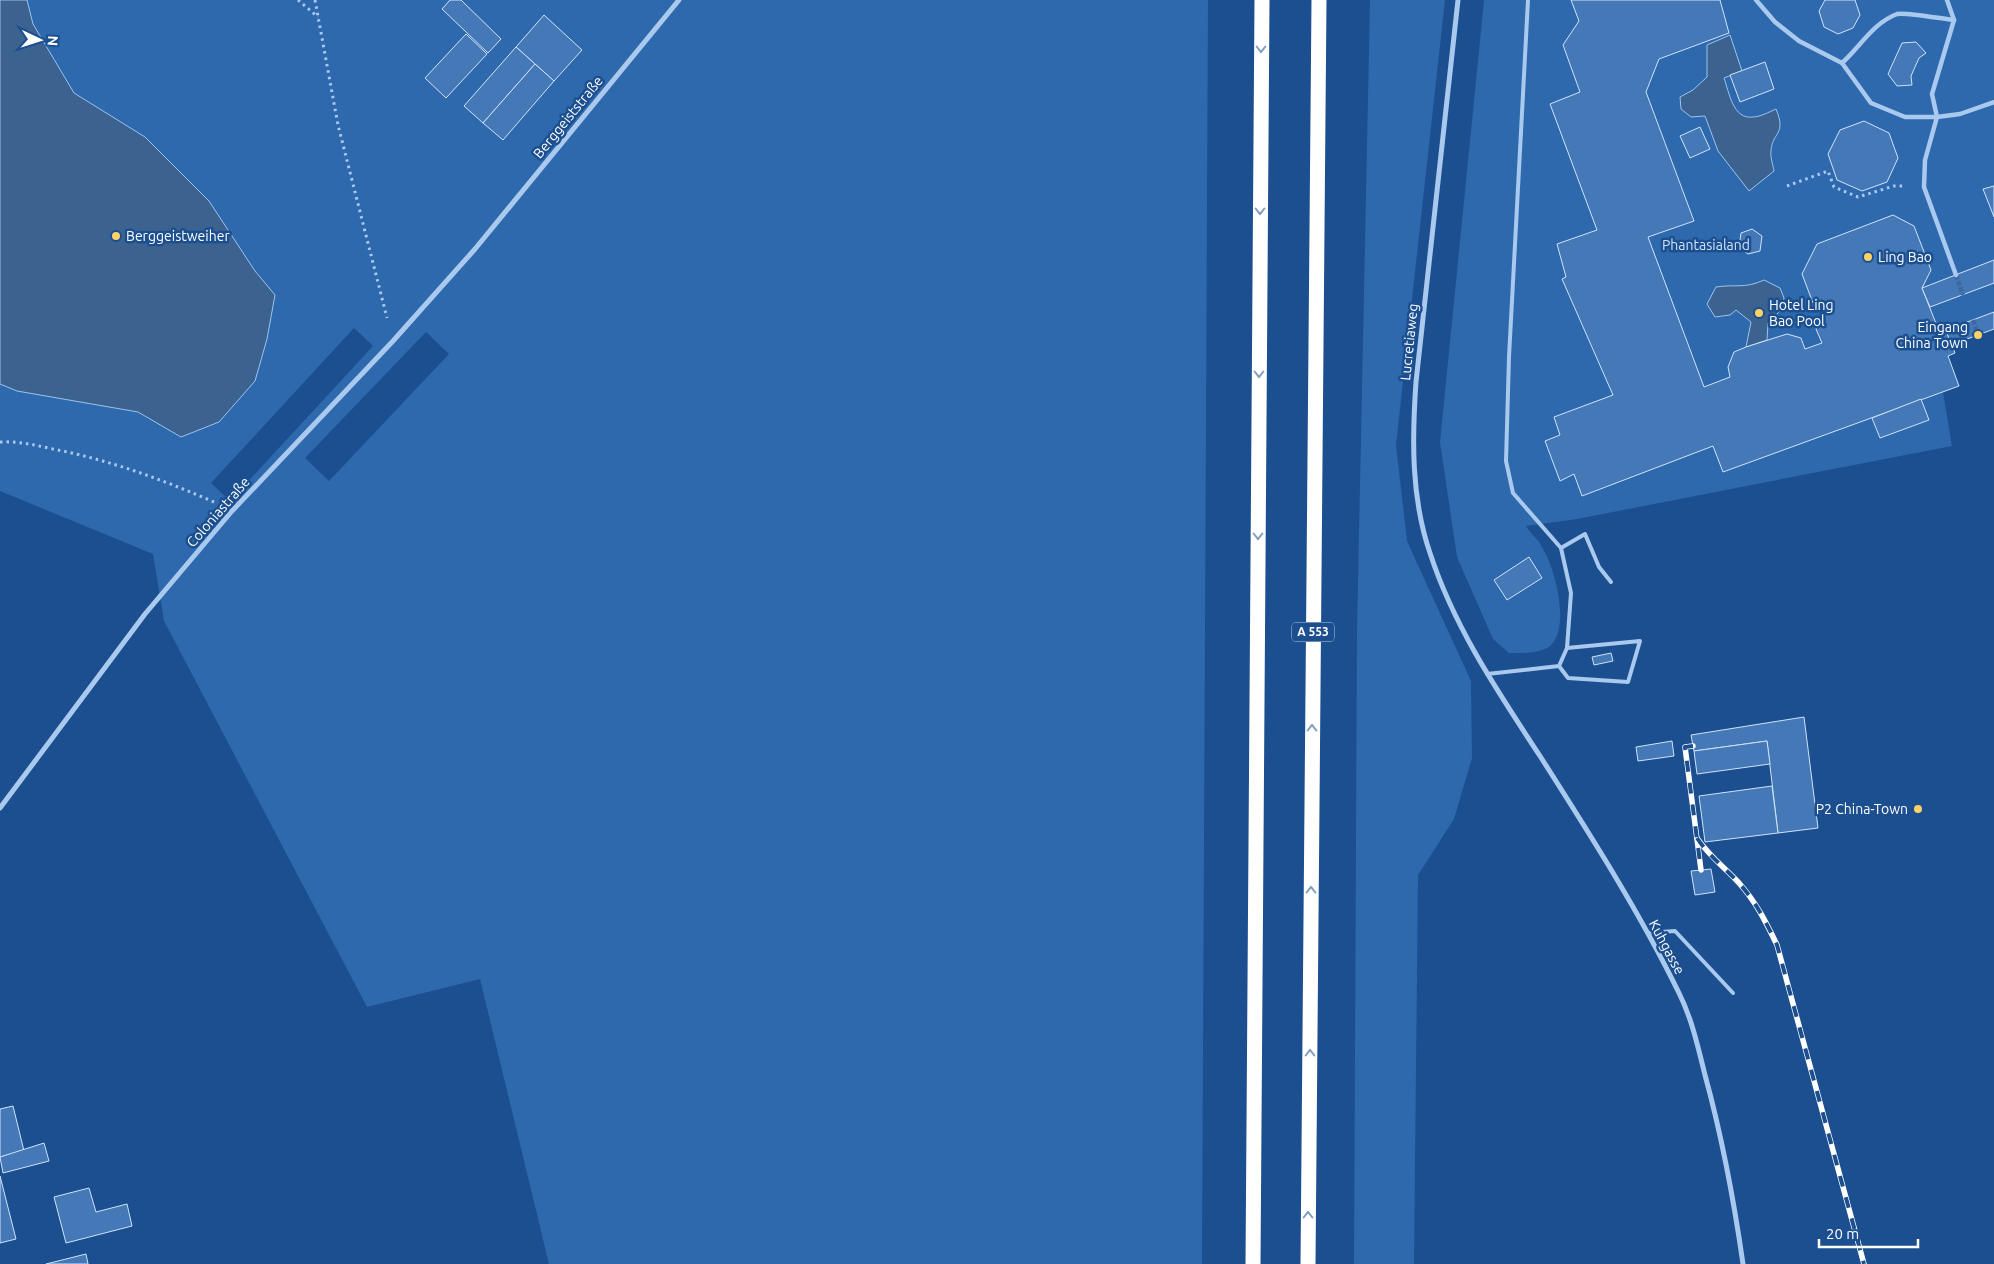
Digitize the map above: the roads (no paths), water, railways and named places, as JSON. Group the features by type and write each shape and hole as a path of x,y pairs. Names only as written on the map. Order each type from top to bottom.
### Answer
{"highway":[{"path":"1253,1264 1262,0"},
{"name":"A 553","path":"1308,1264 1319,0"}],"street":[{"name":"Berggeiststraße","path":"475,249 679,0"},
{"name":"Lucretiaweg","path":"1458,0 1412,428 1414,471 1420,515 1429,552 1445,592 1487,674"},
{"path":"1756,0 1775,22 1799,41 1842,62 1871,103 1905,116 1936,117 1960,114 1994,102"},
{"path":"1947,0 1954,20 1932,94 1936,117 1925,160 1924,187 1956,275"},
{"path":"1842,62 1856,50 1874,27 1898,14 1954,20"},
{"name":"Coloniastraße","path":"0,808 145,614 232,511 393,341 475,249"},
{"name":"Kuhgasse","path":"1487,674 1571,805 1648,933 1680,995 1692,1025 1714,1107 1743,1264"}],"lane":[{"path":"1528,0 1508,367 1506,461 1513,493 1561,548 1571,593 1567,648 1558,666"},
{"path":"1561,548 1585,534 1599,567 1611,582"},
{"path":"1558,666 1568,678 1628,682 1640,641 1567,648"},
{"path":"1487,674 1558,666"},
{"path":"1648,933 1674,931 1732,993"}],"tunnel":[{"path":"1956,275 1963,295"},
{"path":"1973,320 1978,335"}],"railway":[{"path":"1693,746 1685,747 1701,870"},
{"path":"1697,838 1751,897 1777,945 1864,1264"}],"place":[{"name":"Berggeistweiher","path":"116,236"},
{"name":"Ling Bao","path":"1868,257"},
{"name":"Hotel Ling Bao Pool","path":"1759,313"},
{"name":"Eingang China Town","path":"1978,335"},
{"name":"P2 China-Town","path":"1918,809"}],"park label":[{"name":"Phantasialand","path":"1706,245"}]}
